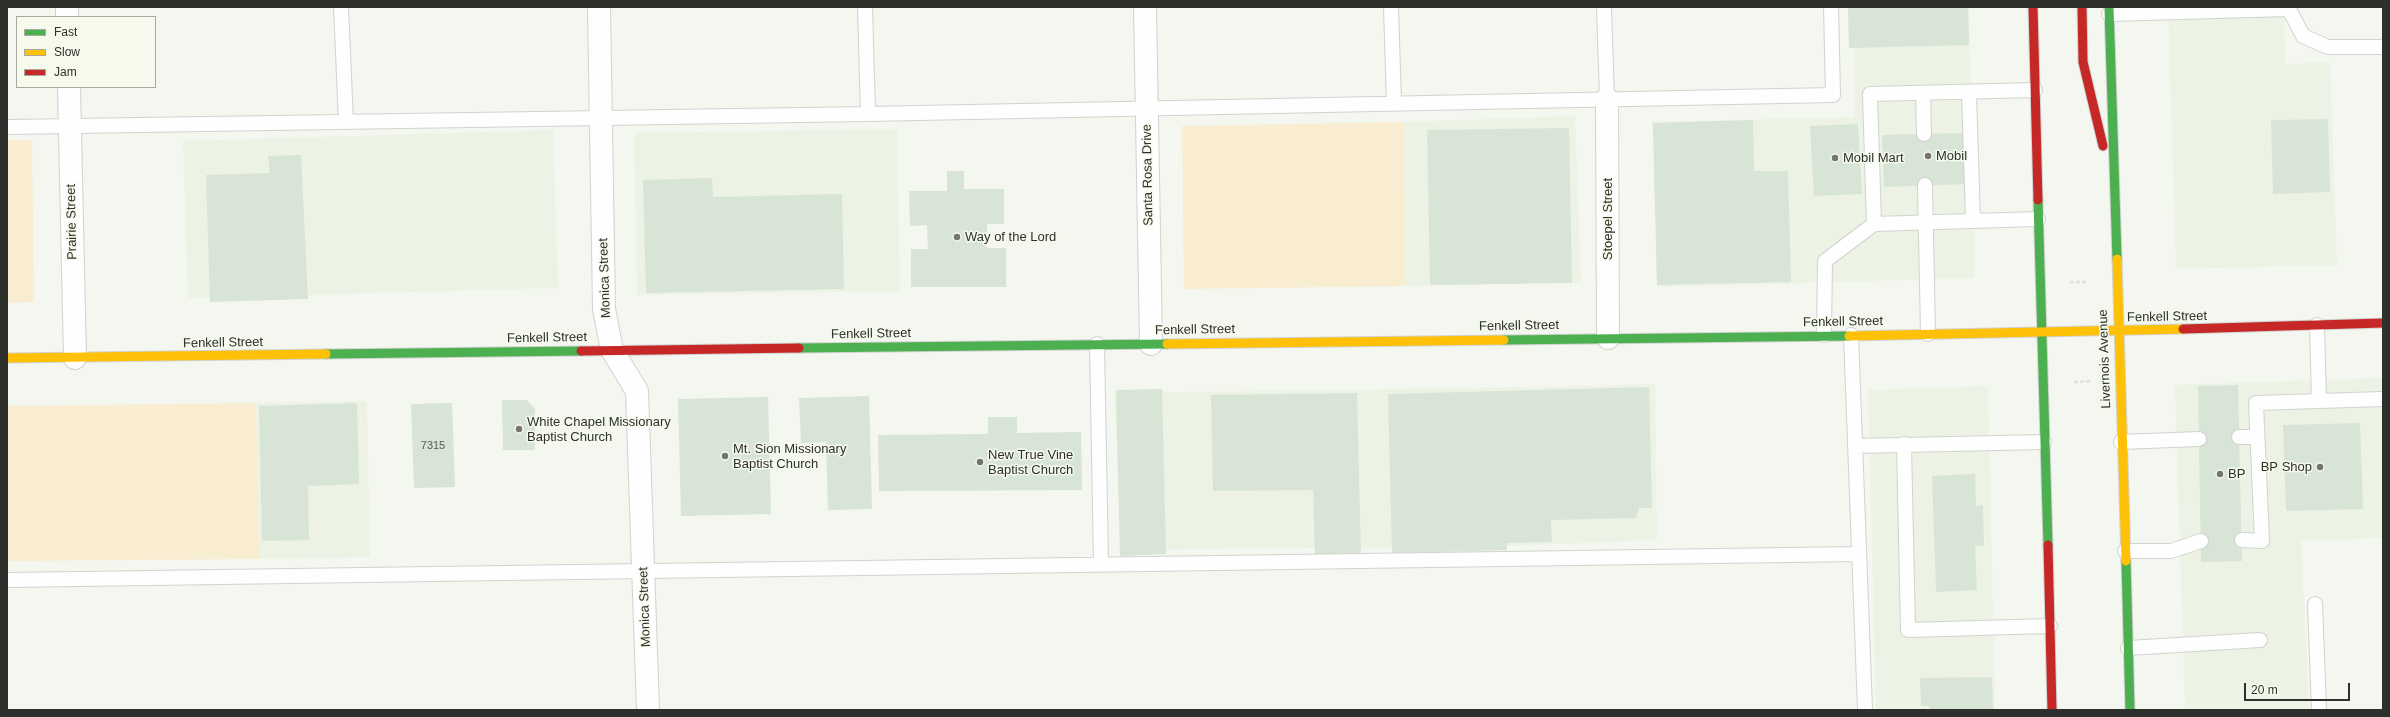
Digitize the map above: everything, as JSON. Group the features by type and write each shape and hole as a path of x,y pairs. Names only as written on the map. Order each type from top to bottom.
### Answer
{"street":[{"name":"Monica Street","path":"599,7 604,309 612,350 637,391 648,710"},
{"name":"Santa Rosa Drive","path":"1145,7 1151,344"},
{"path":"2032,7 2052,710"},
{"path":"2082,7 2083,62 2114,192"},
{"name":"Livernois Avenue","path":"2109,10 2117,331 2130,710"},
{"name":"Prairie Street","path":"69,88 75,358"},
{"name":"Stoepel Street","path":"1607,99 1608,338"},
{"name":"Fenkell Street","path":"7,358 1928,334 2041,331 2117,331 2383,323"}],"lane":[{"path":"341,7 346,122"},
{"path":"865,7 868,114"},
{"path":"1391,7 1394,103"},
{"path":"1604,7 1607,99"},
{"path":"7,127 602,119 1833,95 1831,7"},
{"path":"2109,10 2288,8 2303,36 2328,47 2383,47"},
{"path":"1874,224 1870,94 2035,90"},
{"path":"1969,92 1973,221"},
{"path":"1923,93 1924,134"},
{"path":"1925,185 1928,334"},
{"path":"1824,335 1825,261 1874,224 2038,219"},
{"path":"2317,325 2319,401"},
{"path":"1851,335 1865,710"},
{"path":"1097,344 1101,564"},
{"path":"2242,540 2262,541 2256,403 2383,399"},
{"path":"2240,437 2257,437"},
{"path":"2121,442 2199,439"},
{"path":"1855,446 2044,442"},
{"path":"1904,444 1908,630 2050,626"},
{"path":"2125,552 2170,551 2201,542"},
{"path":"7,580 1859,554"},
{"path":"2315,604 2319,710"},
{"path":"2128,648 2260,640"}],"shaded area":[{"path":"1853,7 1969,7 1975,278 1657,287 1652,122 1855,117"},
{"path":"2168,7 2284,7 2285,64 2330,62 2337,265 2176,269"},
{"path":"1575,116 1581,282 1406,286 1403,122"},
{"path":"1403,122 1406,286 1184,289 1182,126"},
{"path":"897,129 900,291 637,295 634,133"},
{"path":"553,130 558,288 188,298 183,141"},
{"path":"7,140 32,140 34,302 7,303"},
{"path":"2383,378 2383,538 2301,541 2309,710 2185,710 2175,385"},
{"path":"1655,384 1657,540 1507,546 1120,550 1115,393 1550,387"},
{"path":"1988,386 1995,710 1876,710 1868,390"},
{"path":"367,401 370,557 259,559 256,403"},
{"path":"256,403 259,559 7,561 7,406"}],"building":[{"path":"1848,7 1968,7 1969,45 1849,48"},
{"path":"2328,119 2330,192 2273,194 2271,120"},
{"path":"1753,120 1754,171 1788,171 1791,282 1657,285 1653,123"},
{"path":"1858,124 1862,194 1814,196 1810,126"},
{"path":"1569,128 1572,283 1430,285 1427,130"},
{"path":"1967,133 1968,184 1884,187 1882,135"},
{"path":"301,155 308,299 210,302 206,175 270,173 268,156"},
{"name":"Way of the Lord","path":"947,171 964,171 964,189 1004,189 1004,224 987,224 987,248 1006,248 1006,287 911,287 911,249 928,249 927,225 910,226 909,191 947,191"},
{"path":"712,178 713,197 842,194 844,289 646,293 643,180"},
{"path":"2238,385 2242,561 2201,562 2198,386"},
{"path":"1649,387 1652,508 1639,508 1636,518 1551,520 1552,542 1507,543 1507,550 1392,553 1388,394"},
{"path":"1162,389 1166,554 1120,556 1116,390"},
{"path":"1357,393 1361,554 1315,556 1313,490 1213,491 1211,395"},
{"path":"869,396 872,509 828,510 826,442 801,443 799,398"},
{"name":"Mt. Sion Missionary Baptist Church","path":"768,397 771,514 681,516 678,399"},
{"name":"White Chapel Missionary Baptist Church","path":"502,400 527,400 535,409 535,450 503,450"},
{"path":"357,403 359,484 308,486 309,540 262,541 259,406"},
{"path":"452,403 455,487 414,488 411,404"},
{"name":"New True Vine Baptist Church","path":"988,417 1017,417 1017,433 1081,432 1082,490 879,491 878,435 988,434"},
{"path":"2360,423 2363,509 2286,511 2283,425"},
{"path":"1975,474 1976,506 1983,505 1984,546 1975,546 1977,590 1936,592 1932,476"},
{"path":"1992,677 1993,710 1929,710 1929,706 1921,706 1920,678"}],"traffic: fast":[{"path":"2109,7 2117,259"},
{"path":"2038,200 2048,545"},
{"path":"1504,340 1849,336"},
{"path":"799,348 1167,344"},
{"path":"326,354 581,351"},
{"path":"2126,561 2130,710"}],"traffic: slow":[{"path":"2117,259 2126,561"},
{"path":"1849,336 2183,329"},
{"path":"1167,344 1504,340"},
{"path":"7,358 326,354"}],"traffic: jam":[{"path":"2033,7 2038,200"},
{"path":"2082,7 2083,62 2103,146"},
{"path":"2183,329 2383,323"},
{"path":"581,351 799,348"},
{"path":"2048,545 2052,710"}],"place":[{"name":"Mobil","path":"1928,156"},
{"name":"Mobil Mart","path":"1835,158"},
{"name":"Way of the Lord","path":"957,237"},
{"name":"White Chapel Missionary Baptist Church","path":"519,429"},
{"name":"Mt. Sion Missionary Baptist Church","path":"725,456"},
{"name":"New True Vine Baptist Church","path":"980,462"},
{"name":"BP Shop","path":"2320,467"},
{"name":"BP","path":"2220,474"}]}
